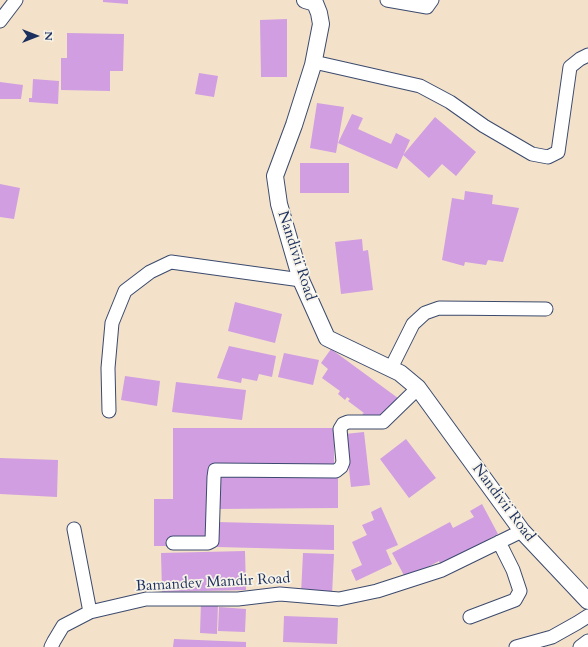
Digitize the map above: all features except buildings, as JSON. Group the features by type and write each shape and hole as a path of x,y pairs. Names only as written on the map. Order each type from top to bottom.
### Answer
{"street":[{"path":"0,21 16,0"},
{"path":"387,0 428,7 432,0"},
{"name":"Nandivii Road","path":"314,1 319,13 321,24 314,62 294,125 275,176 279,204 301,280 327,338 391,368 400,373 418,388 522,531 588,601"},
{"path":"314,62 420,86 450,102 484,126 532,154 548,157 558,152 570,67 588,55"},
{"path":"109,412 108,368 112,323 125,291 150,272 171,262 301,280"},
{"path":"391,368 414,324 424,312 439,308 546,309"},
{"path":"173,543 208,544 212,541 215,470 336,471 341,467 343,462 340,429 343,424 348,422 383,422 418,388"},
{"path":"74,529 90,612"},
{"name":"Bamandev Mandir Road","path":"51,647 63,626 90,612 146,599 238,599 280,594 339,599 377,591 442,570 522,531"},
{"path":"470,616 515,600 520,591 513,570 499,542"},
{"path":"516,647 553,642 588,616"},
{"path":"580,647 588,641"}]}
